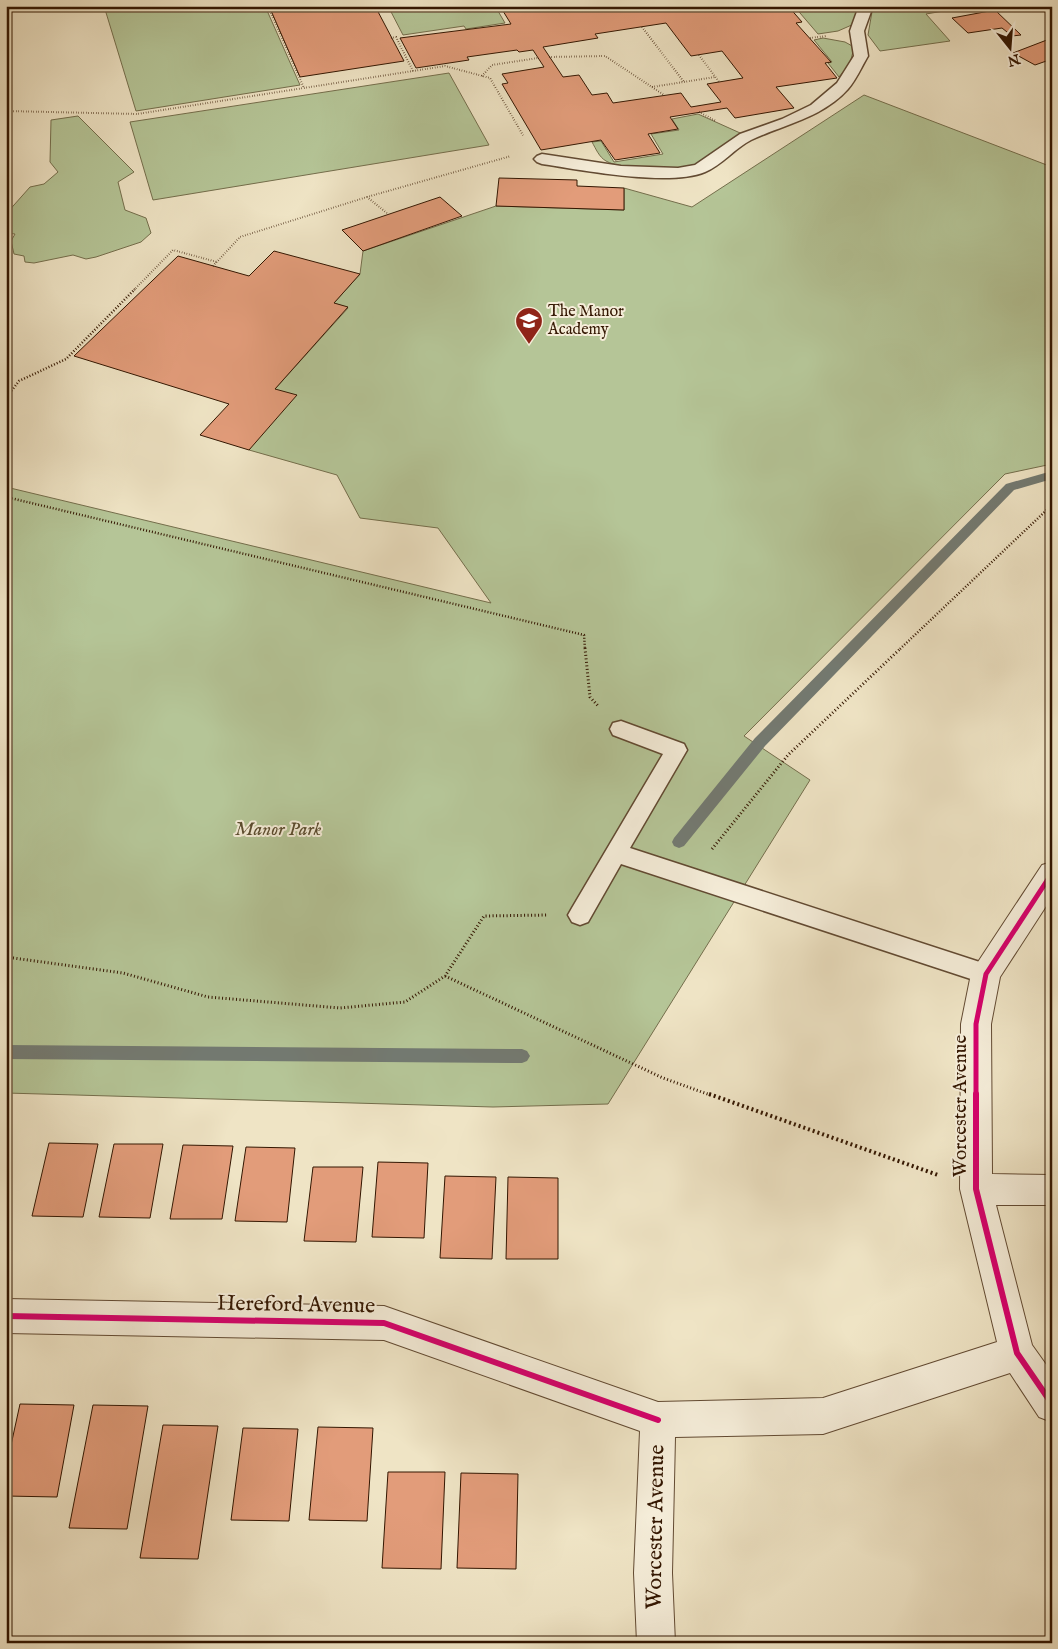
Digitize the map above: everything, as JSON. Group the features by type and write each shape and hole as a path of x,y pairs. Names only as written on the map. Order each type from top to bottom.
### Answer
{"street":[{"name":"Worcester Avenue","path":"1052,873 986,974 976,1024 976,1189 1017,1353 1052,1404"},
{"path":"976,1189 1052,1190"},
{"name":"Hereford Avenue","path":"6,1316 384,1322 658,1420"},
{"name":"Worcester Avenue","path":"656,1643 653,1573 658,1420 823,1416 1017,1353"}],"lane":[{"path":"542,159 621,171 678,173 700,169 745,136 787,122 816,108 843,86 867,57 857,31 866,6"},
{"path":"580,915 676,750 620,729"},
{"path":"616,853 986,974"}],"path":[{"path":"268,6 304,88"},
{"path":"647,6 650,10"},
{"path":"642,26 684,82"},
{"path":"392,38 396,37 413,71"},
{"path":"699,55 719,82"},
{"path":"549,56 604,56 664,95"},
{"path":"482,76 492,65 538,58"},
{"path":"6,112 137,114 445,66 490,78 527,142"},
{"path":"652,87 715,77"},
{"path":"213,266 240,237 367,196 513,156"},
{"path":"367,196 388,214"},
{"path":"6,398 19,381 66,359 173,250 217,262"},
{"path":"6,497 584,635 590,697 620,729"},
{"path":"688,877 788,755 1052,505"},
{"path":"6,957 123,973 208,997 340,1008 405,1002 445,976 484,916 580,915"},
{"path":"445,976 663,1078 976,1189"}],"green space":[{"path":"104,6 265,6 300,85 136,111"},
{"path":"388,6 529,6 498,11 505,23 466,29 464,26 403,35"},
{"path":"794,6 860,6 854,24 838,31 818,34"},
{"path":"873,6 973,6 926,14 950,41 880,51 868,35"},
{"path":"823,38 845,42 854,47 850,64 839,77 828,63 832,62 814,40"},
{"path":"449,73 489,145 153,200 130,122"},
{"name":"Manor Park","path":"864,95 1052,167 1052,464 1005,474 744,736 810,780 608,1104 493,1107 6,1093 6,487 491,603 438,528 360,518 337,475 249,450 275,389 348,308 334,303 360,274 363,251 496,206 624,210 624,188 692,207"},
{"path":"698,114 749,137 702,165 667,169 625,167 614,164 601,157 592,142 601,141 614,162 663,154 651,134 679,130 672,119"},
{"path":"78,116 134,172 118,182 125,210 146,218 151,233 141,242 96,257 86,259 73,255 34,263 25,262 24,256 14,254 11,241 15,234 6,233 6,214 30,187 44,184 58,172 50,162 51,120"}],"building":[{"path":"269,6 375,6 404,61 300,77"},
{"path":"536,6 647,6 650,10 674,6 788,6 802,22 796,23 831,62 825,63 837,78 776,87 794,108 735,118 727,108 670,117 678,129 648,134 660,153 615,160 601,140 541,150 502,84 508,83 502,74 544,67 533,50 519,52 517,50 467,57 469,60 416,68 400,38 511,24 503,11","holes":["666,23 691,56 722,51 743,78 707,84 721,102 691,107 681,93 613,103 607,93 592,95 579,75 563,77 543,47 598,38 595,34"]},
{"path":"995,10 1021,35 1012,36 1002,28 968,33 952,18"},
{"path":"1052,38 1052,59 1035,65 1013,53"},
{"path":"499,178 577,180 577,186 624,188 624,210 496,206"},
{"path":"440,197 462,216 363,251 342,230"},
{"path":"274,251 360,274 334,303 348,307 275,389 297,395 249,450 200,435 229,404 74,356 178,256 249,276"},
{"path":"49,1143 98,1144 83,1217 32,1216"},
{"path":"114,1144 163,1144 150,1218 99,1217"},
{"path":"183,1145 233,1146 222,1219 170,1219"},
{"path":"246,1147 295,1148 287,1222 235,1221"},
{"path":"378,1162 428,1163 424,1238 372,1237"},
{"path":"313,1167 363,1167 356,1242 304,1241"},
{"path":"445,1176 496,1177 492,1259 440,1258"},
{"path":"508,1177 558,1178 558,1259 506,1259"},
{"path":"20,1404 74,1405 57,1497 6,1496 6,1468"},
{"path":"93,1405 148,1406 127,1529 69,1528"},
{"path":"163,1425 218,1426 198,1559 140,1558"},
{"path":"318,1427 373,1428 367,1521 309,1520"},
{"path":"243,1428 298,1429 289,1521 231,1520"},
{"path":"388,1472 445,1472 441,1569 382,1568"},
{"path":"461,1473 518,1474 516,1569 457,1568"}],"waterway":[{"path":"679,842 760,742 1010,487 1052,475"},
{"path":"6,1052 522,1056"}],"cycle path":[{"path":"1052,873 986,974 976,1024 976,1189 1017,1353 1052,1404"},
{"path":"6,1316 384,1323 658,1420"}],"place":[{"name":"The Manor Academy","path":"529,345"}]}
